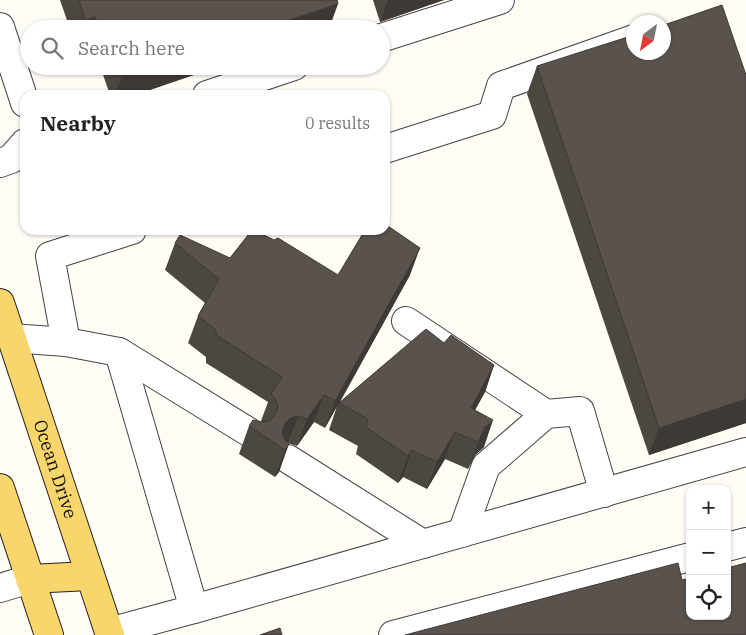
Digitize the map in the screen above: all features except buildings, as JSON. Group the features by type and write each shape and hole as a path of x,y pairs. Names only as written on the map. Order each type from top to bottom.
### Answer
{"main road":[{"name":"Ocean Drive","path":"0,303 6,339 109,634"},
{"path":"3,504 49,635"},
{"path":"30,579 89,576"}],"lane":[{"path":"390,35 500,0"},
{"path":"0,27 21,90"},
{"path":"390,147 492,115 501,86 626,42"},
{"path":"222,90 267,75"},
{"path":"0,163 11,159 20,149"},
{"path":"66,342 50,256 116,235"},
{"path":"406,321 546,414"},
{"path":"6,339 66,342 119,352 252,434"},
{"path":"119,352 194,609"},
{"path":"462,533 486,466 546,414 580,411 604,493"},
{"path":"109,634 746,452"},
{"path":"288,459 423,544"},
{"path":"731,546 746,542"},
{"path":"393,635 686,558"},
{"path":"0,588 30,579"}]}
